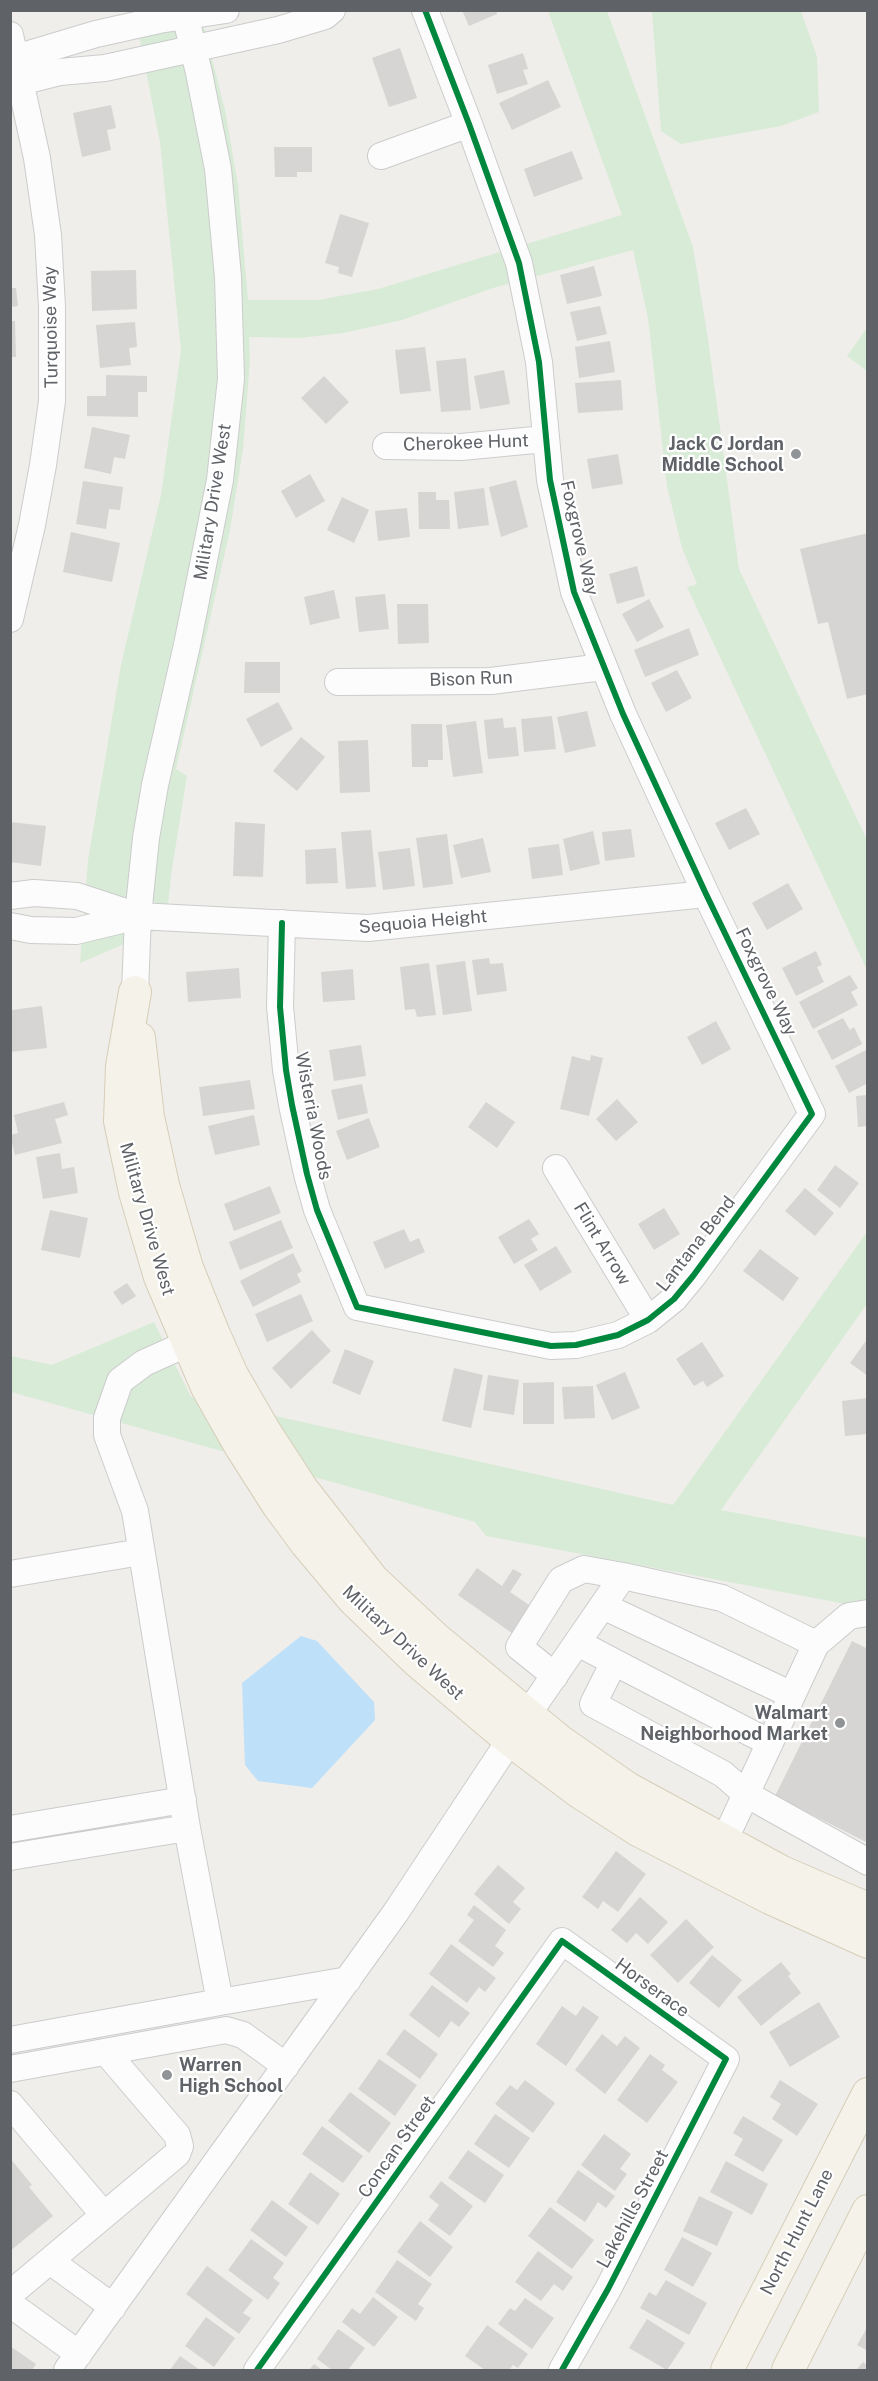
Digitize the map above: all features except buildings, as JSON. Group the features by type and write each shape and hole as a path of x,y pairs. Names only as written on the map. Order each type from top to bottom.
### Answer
{"main road":[{"name":"Military Drive West","path":"135,992 140,1055 154,1149 187,1268 207,1388 278,1505 306,1543 353,1599 400,1645 510,1740 578,1791 639,1830 770,1898 867,1942"},
{"name":"Military Drive West","path":"200,1337 232,1375 265,1432 328,1525 374,1580 435,1638 561,1742 627,1788 782,1872 867,1909"},
{"name":"North Hunt Lane","path":"727,2370 867,2094"},
{"path":"788,2370 867,2211"}],"street":[{"path":"13,46 75,41 185,14 226,10"},
{"path":"21,82 60,72 105,68 302,24 325,16 332,10"},
{"name":"Foxgrove Way","path":"425,10 519,263 539,362 550,480 574,592 603,667 706,894 812,1113"},
{"name":"Military Drive West","path":"135,992 138,916 146,838 155,785 187,645 220,480 231,379 228,277 218,169 185,14"},
{"path":"75,41 82,70"},
{"name":"Turquoise Way","path":"10,619 32,525 52,401 52,307 48,235 37,158 13,46"},
{"path":"381,156 469,124"},
{"name":"Cherokee Hunt","path":"386,446 461,447 545,439"},
{"name":"Bison Run","path":"338,682 491,681 603,667"},
{"name":"Sequoia Height","path":"138,916 76,931 21,928 22,894 76,896 138,916 332,927 390,926 706,894"},
{"name":"Wisteria Woods","path":"282,923 280,1007 292,1105 317,1210 357,1307"},
{"name":"Lantana Bend","path":"357,1307 551,1346 599,1341 618,1335 648,1320 674,1299 812,1113"},
{"name":"Flint Arrow","path":"556,1168 648,1320"},
{"path":"200,1337 144,1363 120,1381 107,1418 107,1435 135,1511 187,1828 220,2002"},
{"path":"10,1574 141,1552"},
{"path":"555,1676 519,1647 561,1580 584,1569 722,1598 816,1644"},
{"path":"10,2304 73,2362 396,1912 510,1740 623,1576"},
{"path":"603,1606 792,1695"},
{"path":"724,1841 816,1644 849,1616 867,1613"},
{"path":"578,1643 770,1743"},
{"path":"614,1662 593,1704 723,1774 746,1794 867,1862"},
{"path":"10,1829 183,1800"},
{"path":"10,1857 187,1828"},
{"name":"Horserace","path":"562,1941 726,2059"},
{"name":"Concan Street","path":"257,2370 562,1941"},
{"path":"10,2040 348,1980"},
{"path":"10,2069 226,2030 243,2035 286,2066"},
{"path":"10,2294 177,2154 180,2146 177,2135 106,2052"},
{"name":"Lakehills Street","path":"562,2370 608,2289 726,2059"},
{"path":"10,2104 104,2215"},
{"path":"50,2261 113,2307"}],"green space":[{"path":"134,11 200,11 225,110 238,185 248,300 318,300 378,289 622,215 548,11 607,11 693,247 708,339 739,569 867,840 867,970 687,587 697,584 682,548 667,486 648,318 633,250 493,288 402,320 343,333 300,338 249,337 250,360 243,449 230,530 176,769 187,776 171,875 166,926 80,963 88,860 121,665 161,495 181,350 160,142"},
{"path":"652,11 801,11 817,57 819,112 781,126 681,144 661,131"},
{"path":"867,328 867,371 847,356"},
{"path":"867,1232 867,1304 721,1510 867,1538 867,1608 486,1536 475,1522 11,1392 10,1356 52,1365 154,1322 191,1397 673,1505"}],"water":[{"path":"301,1636 317,1641 374,1702 375,1720 312,1788 258,1781 245,1765 242,1683"}],"cycle path":[{"path":"282,923 280,1007 292,1105 317,1210 357,1307 551,1346 576,1345 618,1335 648,1320 674,1299 812,1114 706,894 623,714 574,592 550,480 539,362 519,263 425,10"},
{"path":"257,2370 562,1941 726,2059 608,2289 562,2370"}],"place":[{"name":"Jack C Jordan Middle School","path":"796,454"},
{"name":"Walmart Neighborhood Market","path":"840,1723"},
{"name":"Warren High School","path":"167,2075"}]}
